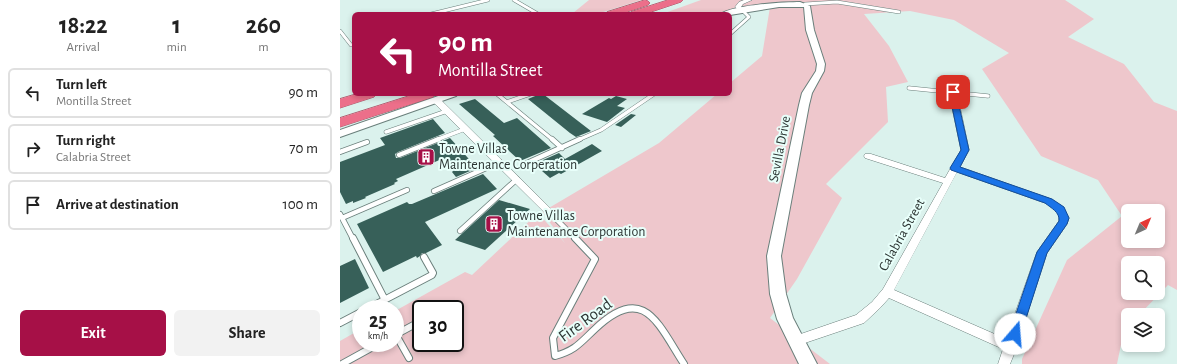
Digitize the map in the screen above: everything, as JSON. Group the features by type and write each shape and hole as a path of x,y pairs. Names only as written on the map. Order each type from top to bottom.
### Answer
{"highway":[{"path":"617,12 653,0"},
{"path":"641,12 678,0"},
{"path":"655,12 688,0"},
{"path":"340,92 352,89"},
{"path":"340,104 363,96"},
{"path":"340,114 392,96"},
{"path":"340,123 432,97"}],"street":[{"path":"732,12 742,10 753,2 805,4"},
{"name":"Sevilla Drive","path":"805,4 807,6 810,30 821,64 820,71 807,93 804,105 774,256 778,294 785,319 808,364"},
{"name":"Calabria Street","path":"796,341 860,319 876,305 887,292 965,150 953,92"},
{"path":"340,134 432,97 500,162 547,210"},
{"path":"868,156 948,181"},
{"path":"954,168 1048,201 1057,206 1063,214 1064,222 1042,252 1004,364"},
{"path":"887,292 1011,347"}],"lane":[{"path":"439,12 488,0"},
{"path":"514,0 535,12"},
{"path":"805,4 837,2 899,12"},
{"path":"732,32 749,16 742,10"},
{"path":"340,31 351,46"},
{"path":"909,88 988,96"},
{"path":"500,96 562,148"},
{"path":"507,102 524,96"},
{"path":"527,163 601,130 651,96"},
{"path":"386,132 447,112"},
{"path":"399,155 466,130"},
{"path":"340,152 367,142"},
{"path":"434,191 500,162"},
{"path":"460,231 517,179"},
{"path":"407,190 341,219 385,300 432,275 433,273 424,257"},
{"name":"Fire Road","path":"547,210 549,214 595,259 553,338 555,356 571,351 612,314 628,306 640,308 652,317 684,364"},
{"path":"340,323 352,317"},
{"path":"404,350 409,358"},
{"path":"342,364 364,352"}],"shaded area":[{"path":"589,0 641,0 603,12 574,12"},
{"path":"701,0 1065,0 1094,19 1068,37 1124,64 1154,102 1177,111 1177,290 1168,285 1165,288 1165,256 1121,256 1121,300 1154,300 1146,308 1121,308 1121,345 1117,364 1022,364 1022,359 1067,260 1121,217 1121,248 1165,248 1165,204 1121,204 1121,214 1098,180 1041,156 982,69 1009,53 954,20 910,11 864,14 889,46 908,82 886,87 888,122 826,184 842,198 797,279 770,318 830,364 340,364 340,341 352,334 352,352 404,352 404,306 412,302 412,352 464,352 464,300 415,300 465,272 472,275 538,213 565,243 542,212 659,143 715,96 732,96 732,81 762,56 770,7 740,8 725,12 668,12"}],"building":[{"path":"535,96 546,96 591,131 576,137 528,99"},
{"path":"616,96 627,99 617,106 625,108 607,122 582,114 609,98 611,99"},
{"path":"475,99 504,123 517,118 551,148 520,161 493,136 495,135 459,104"},
{"path":"631,114 636,115 621,127 615,125"},
{"path":"433,119 445,133 398,152 395,154 396,158 400,158 450,138 477,168 456,177 452,172 454,170 444,158 396,179 398,181 394,183 395,184 365,197 366,198 346,204 340,192 340,162 385,145 380,138"},
{"path":"592,144 602,151 561,174 559,173 550,178 534,164 559,153 565,159"},
{"path":"483,174 497,189 425,222 442,245 426,253 422,253 417,258 416,256 383,272 357,224 407,202 412,204"},
{"name":"Towne Villas Maintenance Corporation","path":"499,200 530,209 485,250 455,240"},
{"path":"355,259 369,288 340,303 340,266"}],"place":[{"name":"Towne Villas Maintenance Corperation","path":"426,157"},
{"name":"Towne Villas Maintenance Corporation","path":"494,224"}],"route":[{"path":"953,92 965,150 954,168 1053,203 1063,214 1064,222 1042,252 1015,334"}]}
